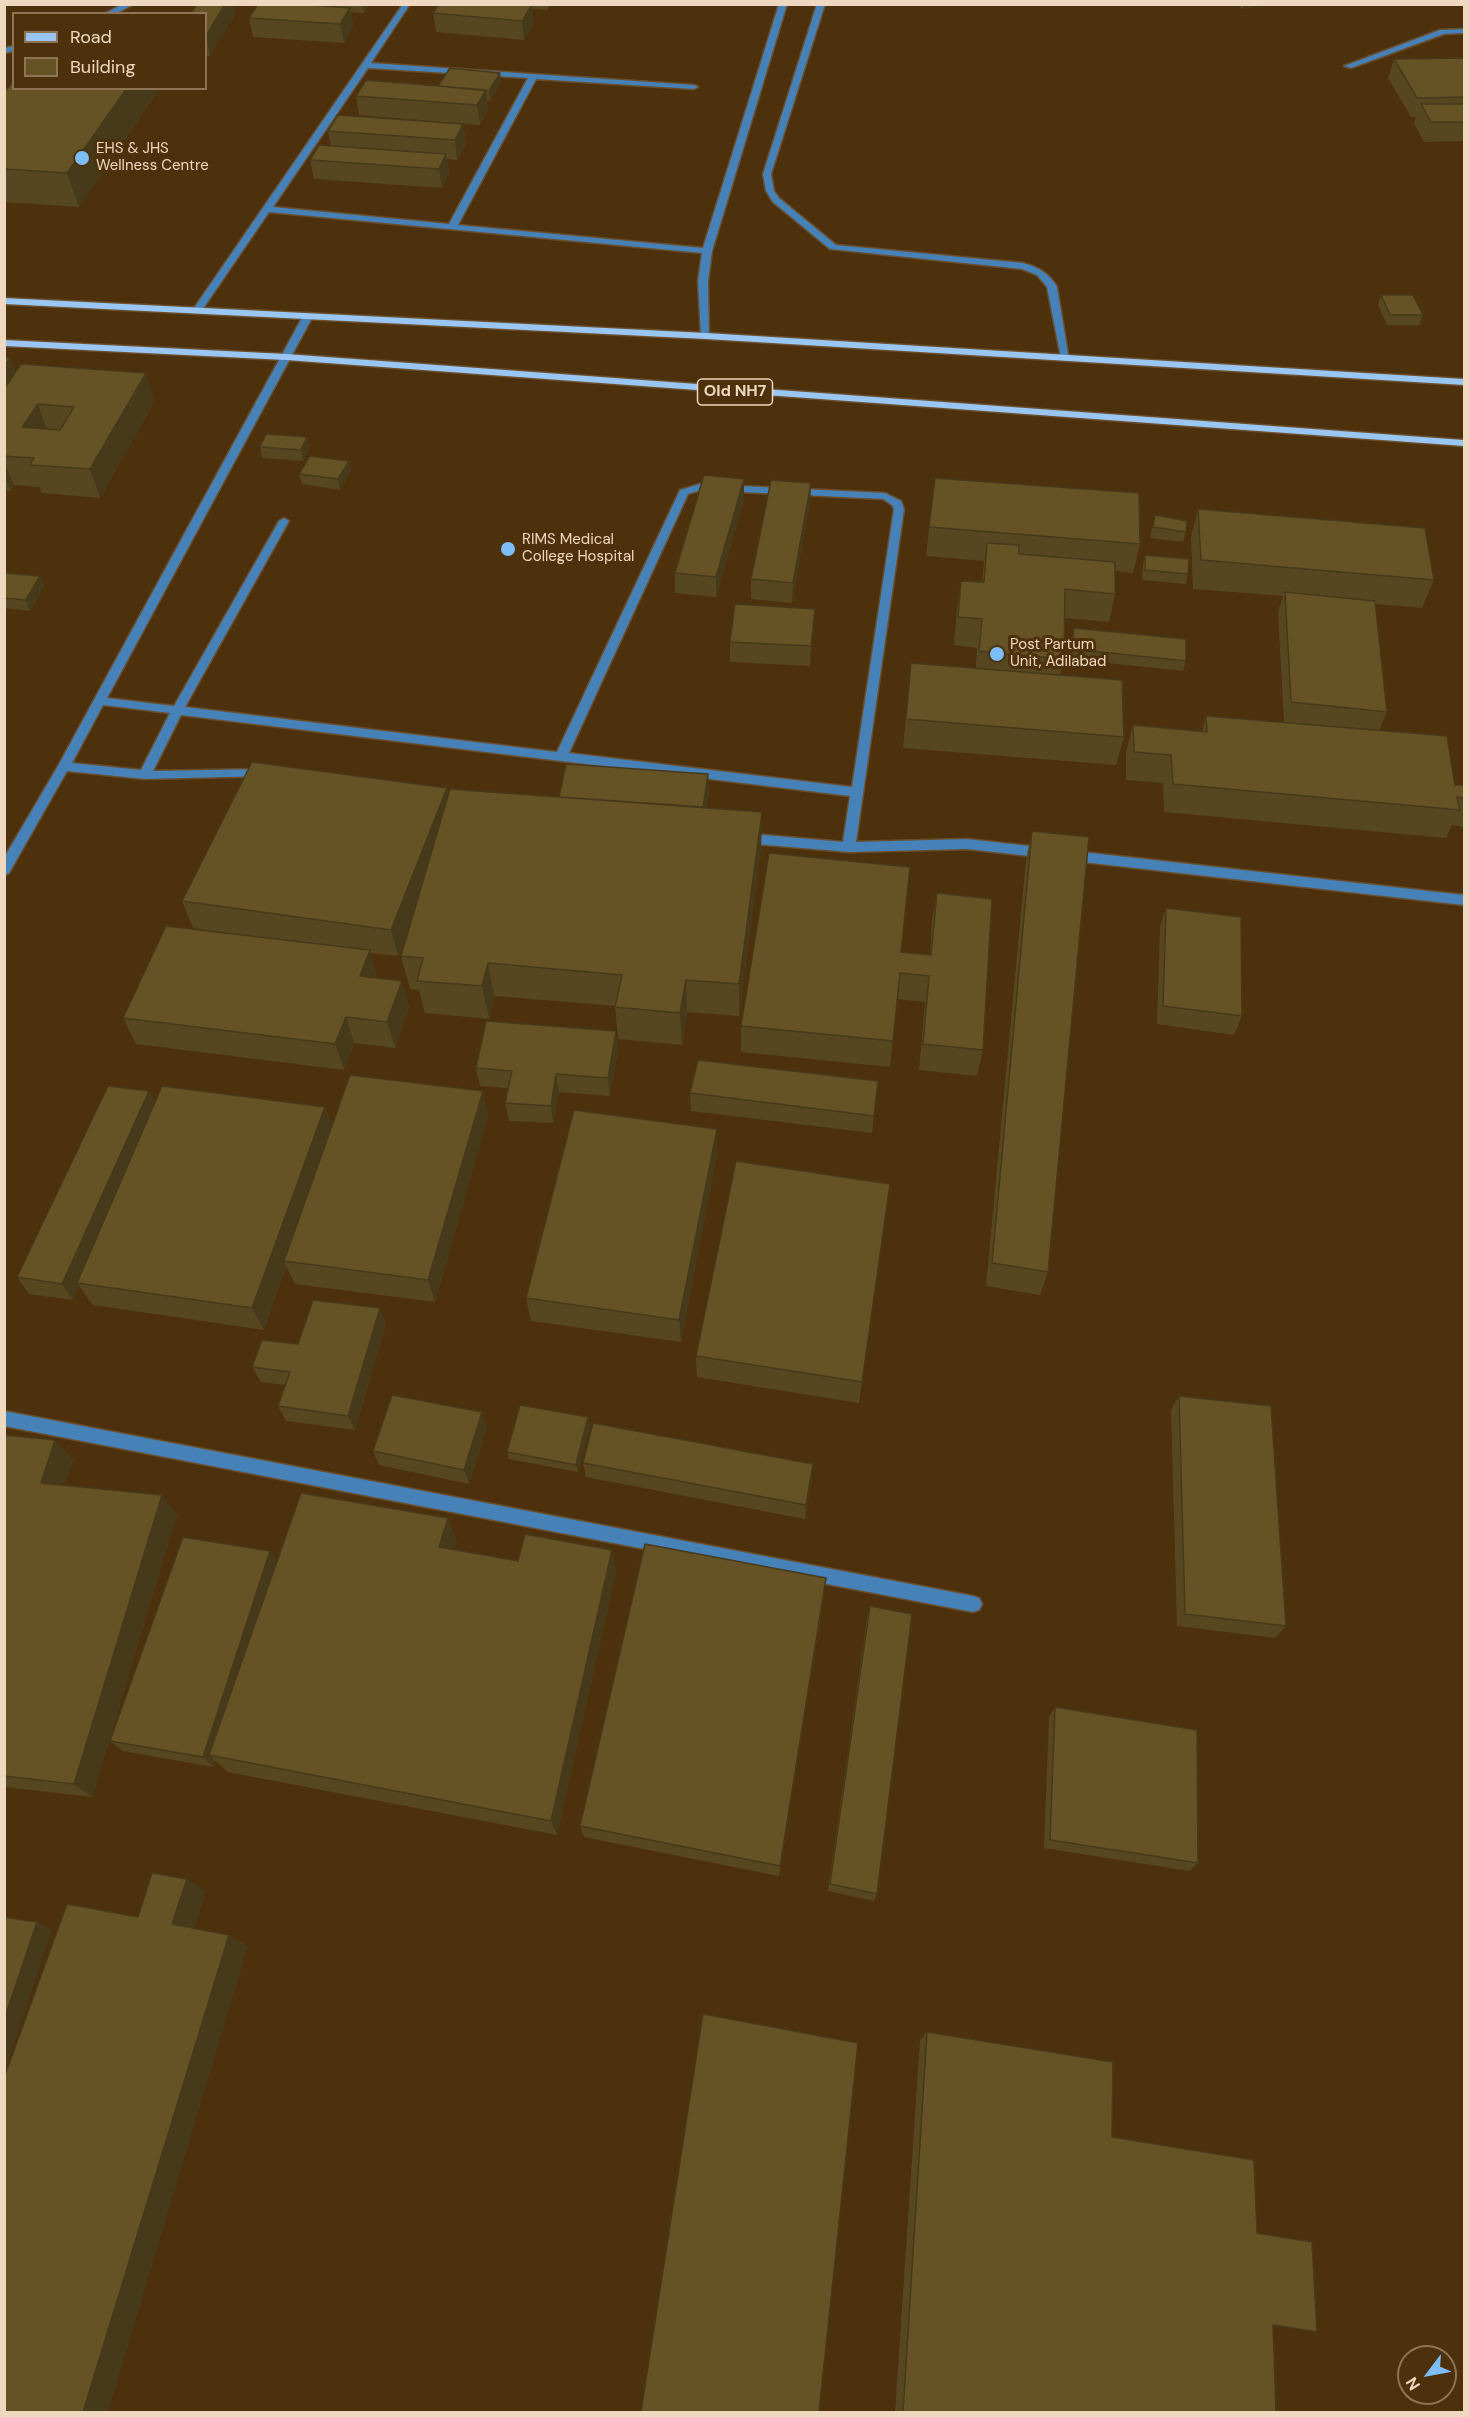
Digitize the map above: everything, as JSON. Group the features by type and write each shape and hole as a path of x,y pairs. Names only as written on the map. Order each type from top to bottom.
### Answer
{"main road":[{"path":"4,301 706,336 1464,382"},
{"name":"Old NH7","path":"4,343 286,357 1464,443"}],"street":[{"path":"112,12 131,4"},
{"path":"197,311 407,4"},
{"path":"706,336 703,281 706,251 783,4"},
{"path":"821,4 767,174 767,181 776,200 833,247 1037,270 1048,278 1052,287 1066,358"},
{"path":"1348,66 1443,32 1464,31"},
{"path":"365,65 694,87"},
{"path":"453,225 533,76"},
{"path":"267,209 706,251"},
{"path":"4,870 100,701 308,316"},
{"path":"561,757 684,492 700,487 880,494 894,500 899,509 849,847"},
{"path":"145,775 178,709 284,521"},
{"path":"100,701 857,792"},
{"path":"64,766 145,775 275,775"},
{"path":"731,837 849,847 967,844 1464,900"},
{"path":"4,1418 973,1604"}],"building":[{"path":"197,4 225,4 207,34 207,12 192,12"},
{"path":"258,4 350,8 340,24 249,18"},
{"path":"439,4 532,5 522,21 433,13"},
{"path":"1464,58 1464,97 1417,98 1394,59"},
{"path":"450,68 500,73 489,91 438,86"},
{"path":"366,80 486,90 477,105 356,96"},
{"path":"12,83 12,90 126,90 67,173 4,169 4,89"},
{"path":"1421,104 1464,104 1464,122 1431,122"},
{"path":"338,115 463,124 455,140 328,131"},
{"path":"319,145 446,154 439,169 310,160"},
{"path":"1381,295 1413,295 1423,315 1390,315"},
{"path":"4,357 10,358 4,367"},
{"path":"21,364 146,373 90,469 30,465 34,458 4,456 4,389","holes":["38,404 74,407 60,430 22,427"]},
{"path":"266,434 307,437 301,450 260,447"},
{"path":"310,456 349,461 338,479 299,474"},
{"path":"704,475 744,479 716,577 675,573"},
{"path":"935,478 1139,493 1140,544 929,527"},
{"path":"771,480 811,483 793,583 751,579"},
{"path":"1198,509 1425,528 1434,580 1201,560"},
{"path":"1155,515 1187,521 1186,532 1153,527"},
{"path":"987,543 1019,545 1019,554 1115,562 1115,594 1065,589 1064,659 979,651 982,619 958,617 961,581 984,582"},
{"path":"1145,555 1189,559 1188,574 1145,570"},
{"path":"4,573 40,576 26,600 4,598"},
{"path":"1285,592 1375,601 1387,712 1291,702"},
{"path":"735,604 815,609 811,646 730,642"},
{"path":"1074,628 1186,639 1186,661 1072,649"},
{"path":"911,663 1122,680 1124,737 906,719"},
{"path":"1206,716 1447,736 1455,785 1464,785 1464,798 1457,797 1460,810 1173,784 1171,755 1134,752 1133,725 1207,732"},
{"path":"252,762 447,788 391,930 182,901"},
{"path":"566,764 708,774 703,807 559,797"},
{"path":"450,789 762,812 739,984 686,980 680,1013 615,1007 622,975 488,963 482,986 417,981 423,958 401,956"},
{"path":"1032,831 1089,837 1048,1272 992,1263"},
{"path":"769,853 910,867 901,952 931,955 937,893 992,899 983,1050 923,1044 929,976 900,973 893,1041 741,1026"},
{"path":"1166,908 1241,917 1242,1016 1163,1006"},
{"path":"166,926 370,950 360,976 402,981 387,1022 346,1017 335,1044 123,1018"},
{"path":"486,1021 616,1031 608,1078 556,1074 551,1106 505,1103 512,1071 476,1068"},
{"path":"698,1060 878,1081 874,1116 690,1093"},
{"path":"350,1075 483,1091 428,1280 284,1261"},
{"path":"108,1086 149,1091 62,1284 17,1277"},
{"path":"162,1086 325,1107 252,1308 77,1283"},
{"path":"574,1110 717,1129 679,1320 526,1298"},
{"path":"736,1161 890,1184 862,1382 696,1356"},
{"path":"313,1300 380,1308 348,1416 278,1406 290,1372 252,1367 262,1340 298,1344"},
{"path":"392,1395 482,1412 464,1470 373,1451"},
{"path":"1179,1396 1271,1406 1286,1626 1185,1614"},
{"path":"520,1405 588,1417 576,1465 507,1452"},
{"path":"593,1423 813,1464 806,1505 583,1463"},
{"path":"4,1435 55,1440 41,1483 162,1495 74,1784 4,1776"},
{"path":"301,1493 448,1518 439,1547 518,1561 525,1534 612,1550 551,1821 209,1755"},
{"path":"183,1537 270,1551 203,1757 110,1741"},
{"path":"645,1544 826,1578 780,1866 580,1826"},
{"path":"870,1606 912,1614 877,1894 830,1884"},
{"path":"1055,1707 1197,1730 1198,1863 1050,1840"},
{"path":"152,1873 187,1879 172,1924 229,1935 83,2412 4,2412 4,2078 67,1904 138,1917"},
{"path":"4,1917 37,1922 4,2020"},
{"path":"703,2014 858,2043 819,2412 641,2412"},
{"path":"927,2032 1113,2062 1112,2137 1254,2160 1257,2233 1312,2242 1317,2332 1273,2325 1276,2412 903,2412"}],"place":[{"name":"EHS & JHS Wellness Centre","path":"82,158"},
{"name":"RIMS Medical College Hospital","path":"508,549"},
{"name":"Post Partum Unit, Adilabad","path":"997,654"}]}
